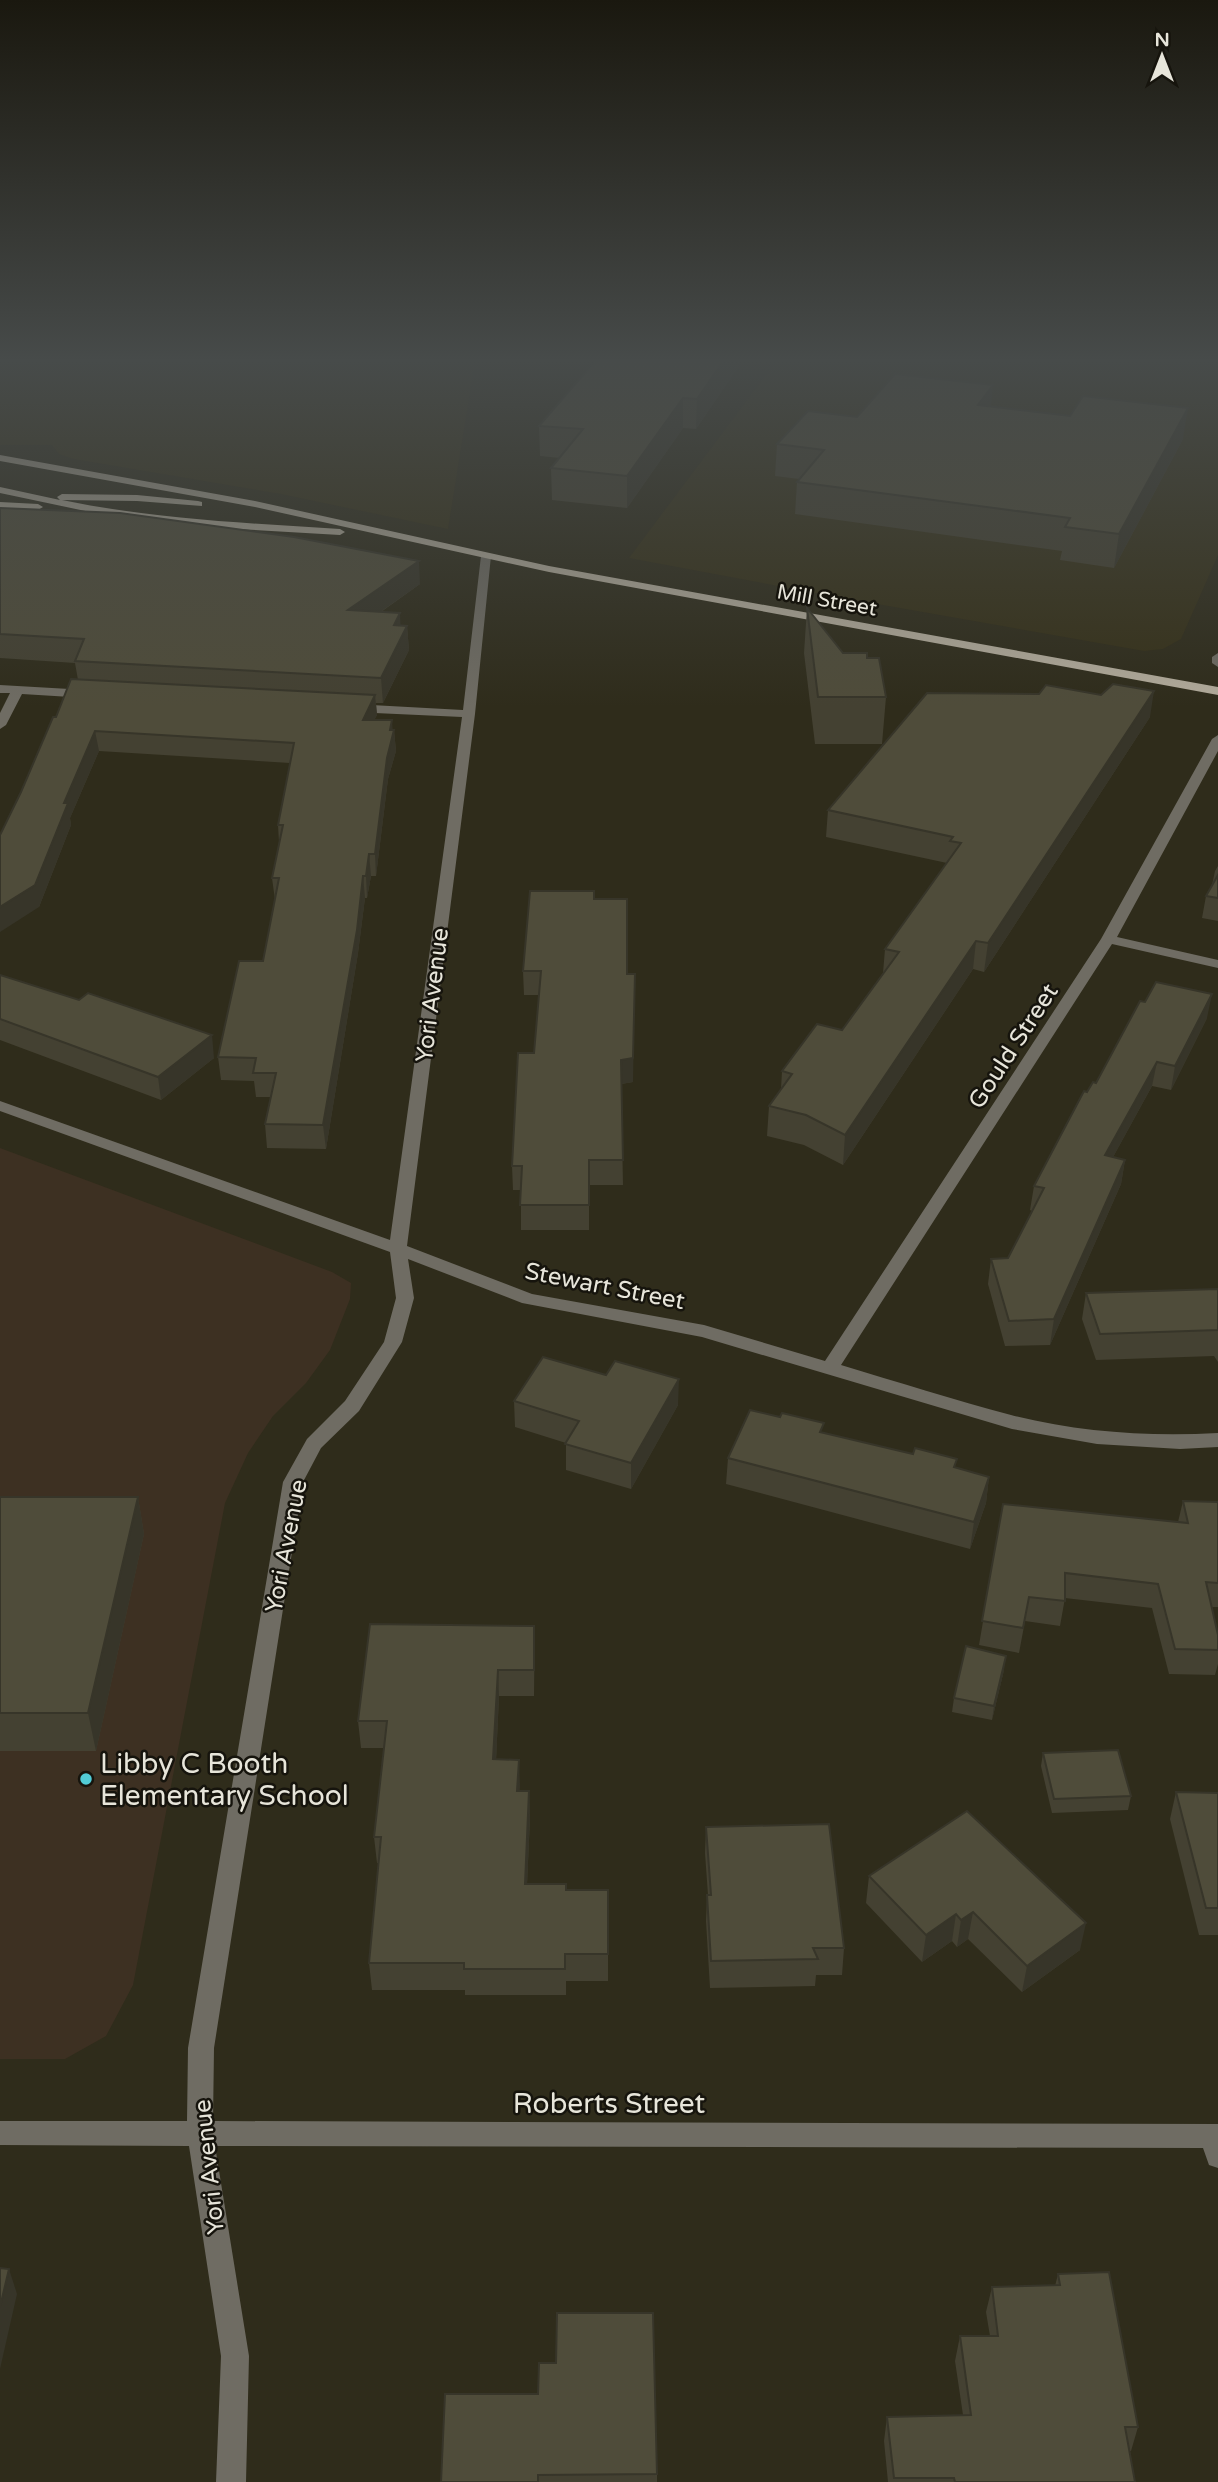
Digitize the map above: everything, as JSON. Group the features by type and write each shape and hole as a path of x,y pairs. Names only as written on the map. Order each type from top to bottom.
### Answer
{"main road":[{"name":"Mill Street","path":"102,476 217,496 486,556 1218,691"},
{"name":"Mill Street","path":"0,489 84,509 237,526 350,533 430,543"},
{"path":"0,498 137,498 330,521"},
{"path":"0,505 84,509"}],"street":[{"name":"Yori Avenue","path":"231,2482 235,2356 200,2133 201,2048 293,1482 314,1444 352,1406 393,1342 405,1298 398,1249 469,714 486,556"},
{"path":"1218,657 1218,663"},
{"path":"0,689 102,694"},
{"path":"0,725 18,690"},
{"path":"338,707 469,714"},
{"name":"Gould Street","path":"830,1368 1108,939 1218,739"},
{"path":"1108,939 1218,964"},
{"name":"Stewart Street","path":"0,1106 398,1249 528,1299 704,1331 1012,1422 1097,1437 1181,1442 1218,1440"},
{"name":"Roberts Street","path":"0,2133 1216,2143"}],"shaded area":[{"path":"174,476 456,476 448,529 281,494"},
{"path":"690,476 1218,476 1218,555 1181,639 1163,649 1144,651 629,558"},
{"name":"Libby C Booth Elementary School","path":"0,1148 332,1272 351,1283 350,1299 330,1350 306,1383 273,1416 248,1453 225,1503 133,1985 106,2036 65,2059 0,2059"}],"building":[{"path":"802,476 1151,476 1119,534 1065,527 1070,518 797,482"},
{"path":"0,508 120,513 294,537 419,561 348,610 400,613 394,625 407,626 381,678 75,661 84,639 0,634"},
{"path":"807,608 843,653 867,653 867,658 879,658 886,697 818,697"},
{"path":"71,679 375,695 363,720 392,720 390,730 394,730 387,758 375,854 369,854 366,876 363,876 357,930 323,1125 265,1124 276,1073 253,1073 256,1058 218,1057 239,961 263,961 279,878 272,878 283,825 278,825 294,743 95,731 64,803 68,803 35,885 0,907 0,835"},
{"path":"1113,684 1154,691 988,943 976,941 845,1135 806,1115 769,1106 792,1074 782,1071 817,1024 842,1030 899,952 885,949 961,843 950,841 953,837 828,810 927,693 1039,694 1046,685 1101,695"},
{"path":"1218,875 1218,898 1206,896"},
{"path":"530,891 594,891 594,899 627,899 627,974 635,974 633,1058 621,1060 623,1160 589,1160 589,1205 520,1205 522,1166 512,1166 518,1053 534,1053 541,971 523,971"},
{"path":"0,975 79,1000 88,993 212,1035 158,1077 0,1019"},
{"path":"1156,982 1212,994 1175,1066 1157,1062 1105,1155 1125,1160 1054,1319 1009,1321 991,1259 1008,1258 1044,1188 1034,1186 1084,1091 1087,1092 1093,1082 1096,1083 1140,1001 1145,1002"},
{"path":"1218,1289 1218,1330 1100,1334 1086,1293"},
{"path":"543,1357 606,1375 615,1361 679,1379 631,1463 565,1444 579,1421 514,1401"},
{"path":"750,1410 780,1417 782,1413 824,1423 820,1432 913,1454 915,1448 957,1459 954,1467 989,1477 974,1522 728,1458"},
{"path":"0,1497 138,1497 88,1713 0,1713"},
{"path":"1183,1501 1218,1502 1218,1583 1206,1582 1218,1635 1218,1650 1175,1649 1158,1584 1065,1573 1065,1601 1029,1597 1023,1628 982,1621 1003,1504 1188,1523"},
{"path":"370,1624 534,1626 534,1670 498,1670 493,1759 519,1760 517,1791 529,1791 525,1884 566,1884 566,1890 608,1890 608,1954 565,1954 565,1969 464,1969 464,1963 369,1963 381,1837 374,1837 387,1721 358,1721"},
{"path":"966,1646 1006,1656 994,1706 954,1698"},
{"path":"1118,1750 1131,1796 1054,1799 1043,1753"},
{"path":"1176,1792 1218,1793 1218,1908 1206,1908"},
{"path":"967,1811 1086,1923 1027,1966 973,1912 961,1920 956,1914 926,1935 869,1876"},
{"path":"829,1824 844,1948 813,1948 818,1959 711,1961 707,1895 711,1895 706,1827"},
{"path":"0,2268 9,2269 0,2307"},
{"path":"1109,2272 1138,2427 1125,2427 1135,2482 955,2482 954,2478 894,2478 887,2417 971,2415 960,2336 998,2336 992,2287 1060,2285 1058,2274"},
{"path":"557,2313 653,2313 657,2474 538,2475 538,2482 441,2482 445,2394 538,2394 539,2363 556,2363"}],"place":[{"name":"Libby C Booth Elementary School","path":"86,1779"}]}
